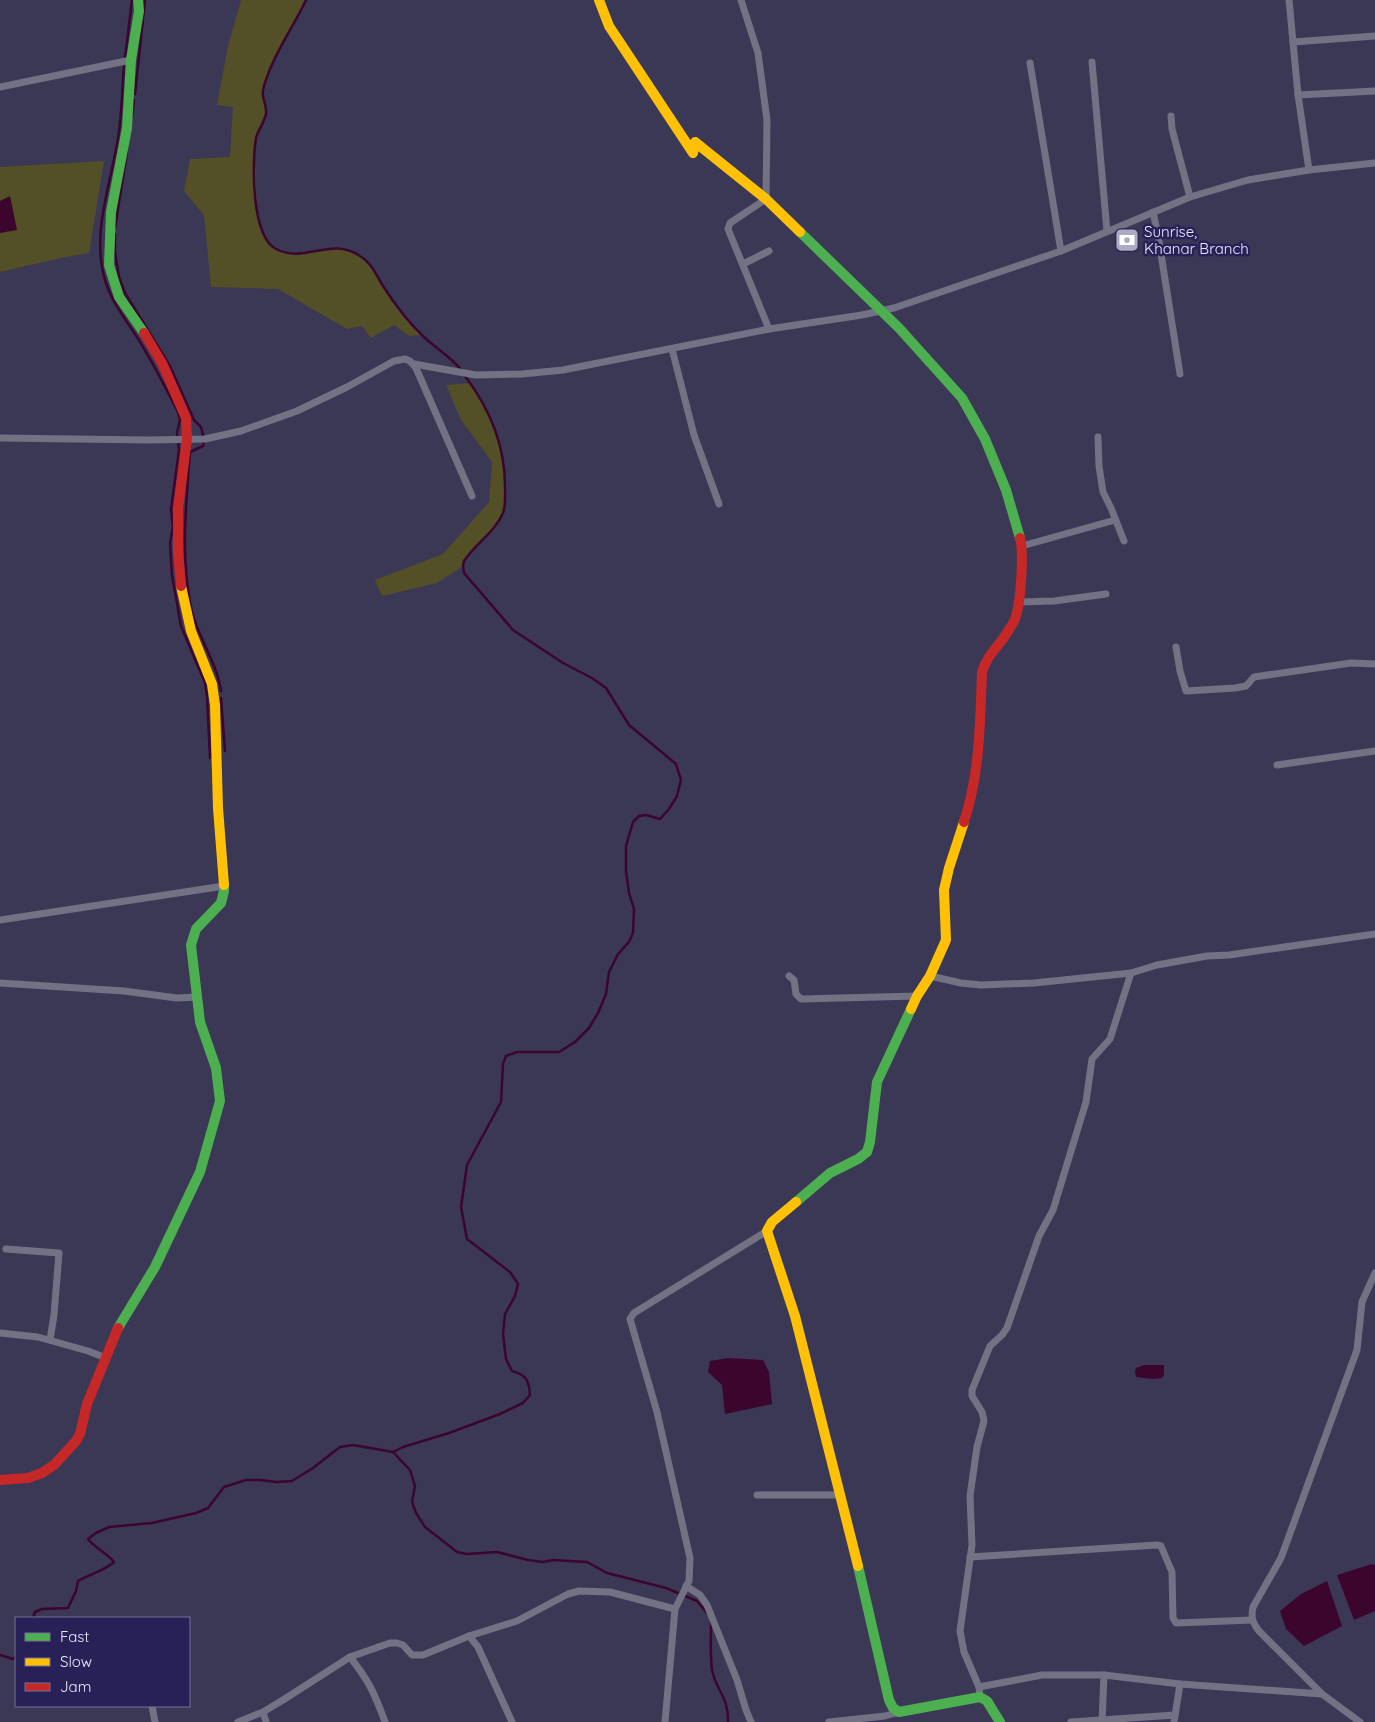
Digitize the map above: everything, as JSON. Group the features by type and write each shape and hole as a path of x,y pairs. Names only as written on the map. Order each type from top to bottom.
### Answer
{"street":[{"path":"0,1480 28,1478 42,1473 54,1465 76,1442 80,1434 87,1404 116,1331 155,1267 200,1172 220,1102 216,1068 200,1022 191,944 196,929 220,903 224,886 218,808 215,705 212,684 191,632 182,593 178,551 178,509 186,438 186,418 162,363 119,297 110,265 111,212 126,128 131,60 139,11 138,0"},
{"path":"599,0 609,26 693,153 695,142 766,199 882,311 962,398 985,439 1006,490 1022,546 1023,556 1019,602 1014,619 1006,634 985,661 982,672 976,767 971,800 949,868 944,890 946,940 930,976 917,996 877,1082 870,1142 867,1152 858,1159 830,1173 772,1222 768,1231 634,1313 630,1319 657,1412 690,1558 688,1581 676,1606 665,1722"},
{"path":"741,0 758,53 767,120 766,199"},
{"path":"1289,0 1298,95 1309,170"},
{"path":"1293,42 1375,36"},
{"path":"0,88 131,60"},
{"path":"1092,62 1107,231"},
{"path":"1030,63 1061,251"},
{"path":"1298,95 1375,91"},
{"path":"1171,116 1172,129 1190,197"},
{"path":"0,438 205,439 241,431 297,411 347,387 394,361 405,359 414,364 476,375 522,374 562,370 769,329 862,316 1061,251 1190,197 1248,180 1309,170 1375,163"},
{"path":"766,199 728,225 769,329"},
{"path":"1153,212 1180,374"},
{"path":"743,264 769,252"},
{"path":"672,349 694,435 719,504"},
{"path":"414,364 472,496"},
{"path":"1098,437 1099,466 1103,492 1124,541"},
{"path":"1022,546 1115,520"},
{"path":"1019,602 1054,601 1106,594"},
{"path":"1176,647 1186,691 1235,688 1246,686 1254,677 1351,663 1375,664"},
{"path":"1277,766 1375,751"},
{"path":"0,920 224,886"},
{"path":"930,976 961,983 981,985 1034,983 1131,973 1157,965 1207,956 1229,955 1375,934"},
{"path":"1000,1722 980,1692 964,1652 960,1631 972,1545 970,1496 977,1447 984,1421 982,1412 972,1396 972,1390 990,1346 1007,1328 1039,1236 1054,1210 1086,1102 1092,1059 1110,1039 1131,973"},
{"path":"789,976 793,978 796,994 801,998 917,996"},
{"path":"0,983 124,991 177,998 197,998"},
{"path":"768,1231 795,1316 841,1495 889,1700 893,1708 899,1712"},
{"path":"6,1249 59,1253 50,1340"},
{"path":"1360,1722 1322,1694 1259,1631 1252,1620 1253,1607 1281,1558 1350,1368 1356,1350 1362,1302 1375,1274"},
{"path":"0,1333 50,1340 88,1350 106,1358"},
{"path":"757,1495 841,1495"},
{"path":"970,1558 1157,1545 1163,1551 1172,1572 1173,1618 1176,1623 1252,1620"},
{"path":"685,1588 700,1595 707,1605 751,1722"},
{"path":"238,1722 262,1712 350,1657 398,1642 412,1655 419,1656 468,1636 516,1621 568,1594 579,1591 610,1592 676,1606"},
{"path":"468,1636 478,1647 512,1722"},
{"path":"350,1657 363,1673 374,1692 385,1722"},
{"path":"829,1722 886,1716 1042,1675 1104,1675 1180,1684 1322,1694"},
{"path":"1102,1721 1104,1675"},
{"path":"1071,1722 1174,1718 1180,1684"},
{"path":"152,1707 155,1722"},
{"path":"262,1712 266,1722"}],"shaded area":[{"path":"241,0 306,0 267,75 263,89 266,115 256,137 255,159 257,211 262,233 276,249 288,253 304,254 339,248 360,256 373,267 382,285 422,335 409,336 394,325 371,338 362,326 347,329 278,289 211,287 204,215 184,191 190,159 230,157 233,107 217,105 228,46"},
{"path":"104,161 89,253 0,272 0,167"},
{"path":"10,196 17,230 0,233 0,201"},
{"path":"471,383 492,419 503,458 505,499 503,512 495,526 466,557 463,566 437,583 382,596 375,580 443,554 489,502 492,462 461,420 446,385"},
{"path":"728,1358 763,1360 769,1372 772,1404 725,1414 722,1385 708,1372 710,1361"},
{"path":"1144,1365 1164,1365 1164,1375 1162,1378 1153,1379 1136,1377 1136,1368"},
{"path":"1372,1564 1375,1565 1375,1611 1354,1620 1337,1575"},
{"path":"1327,1581 1342,1626 1304,1646 1286,1629 1280,1611 1301,1594"}],"waterway":[{"path":"125,58 132,0"},
{"path":"135,94 145,0"},
{"path":"306,0 275,57 263,88 266,114 256,138 254,164 255,198 262,230 268,242 276,249 287,253 297,254 339,249 360,256 371,266 392,299 412,325 462,371"},
{"path":"124,66 119,129 101,228 100,247 102,265 106,283 113,299 155,368 178,412 180,420 177,433 179,450 171,510 173,527 170,543 172,575 181,626 205,683 210,758"},
{"path":"132,117 134,100"},
{"path":"115,228 127,152"},
{"path":"115,234 115,252 119,277 125,293 170,366 194,420 201,427 203,435"},
{"path":"33,1617 35,1612 42,1609 68,1608 76,1591 78,1581 106,1568 114,1562 88,1539 109,1527 152,1523 196,1513 208,1508 224,1487 246,1480 292,1481 313,1468 340,1447 353,1445 393,1452 500,1414 523,1403 530,1395 526,1379 521,1374 512,1371 506,1359 503,1334 505,1314 515,1296 518,1284 510,1272 467,1239 461,1207 467,1165 501,1102 503,1064 506,1056 517,1052 559,1052 575,1042 589,1028 598,1013 606,994 609,972 618,954 629,942 633,933 634,909 629,893 626,871 626,846 633,822 639,816 646,815 660,819 677,796 681,780 676,764 629,725 606,688 592,678 563,663 513,630 464,573 464,561 499,520 505,503 504,471 499,441 489,414 465,376"},
{"path":"204,442 203,446 190,452 185,532 186,572 192,612 216,671 221,691"},
{"path":"221,698 225,751"},
{"path":"393,1452 410,1470 415,1486 412,1502 416,1513 425,1527 457,1552 467,1554 497,1552 543,1562 553,1560 587,1562 607,1573 666,1588 697,1601 707,1613"},
{"path":"711,1622 712,1670 726,1706 728,1722"},
{"path":"0,1655 13,1659 15,1657"}],"traffic: fast":[{"path":"138,0 139,11 131,60 127,128 111,212 109,265 119,297 144,333"},
{"path":"800,232 899,328 962,398 985,439 1006,490 1020,538"},
{"path":"118,1328 155,1267 200,1172 220,1101 216,1068 200,1022 191,945 196,929 221,903 224,885"},
{"path":"796,1202 830,1173 858,1159 867,1152 870,1142 877,1082 911,1009"},
{"path":"858,1566 889,1700 893,1708 899,1712 980,1697 987,1701 1000,1722"}],"traffic: slow":[{"path":"599,0 609,26 693,153 695,142 766,199 800,232"},
{"path":"181,586 191,631 212,684 215,705 218,808 224,885"},
{"path":"911,1009 930,976 946,940 944,890 964,822"},
{"path":"796,1202 772,1222 767,1231 795,1316 858,1566"}],"traffic: jam":[{"path":"144,333 162,363 186,418 187,438 178,509 178,551 181,586"},
{"path":"964,822 976,766 980,729 982,672 990,656 1013,623 1017,612 1022,566 1020,538"},
{"path":"0,1480 28,1478 42,1473 54,1465 76,1441 80,1434 87,1404 118,1328"}],"place":[{"name":"Sunrise, Khanar Branch","path":"1127,240"}]}
